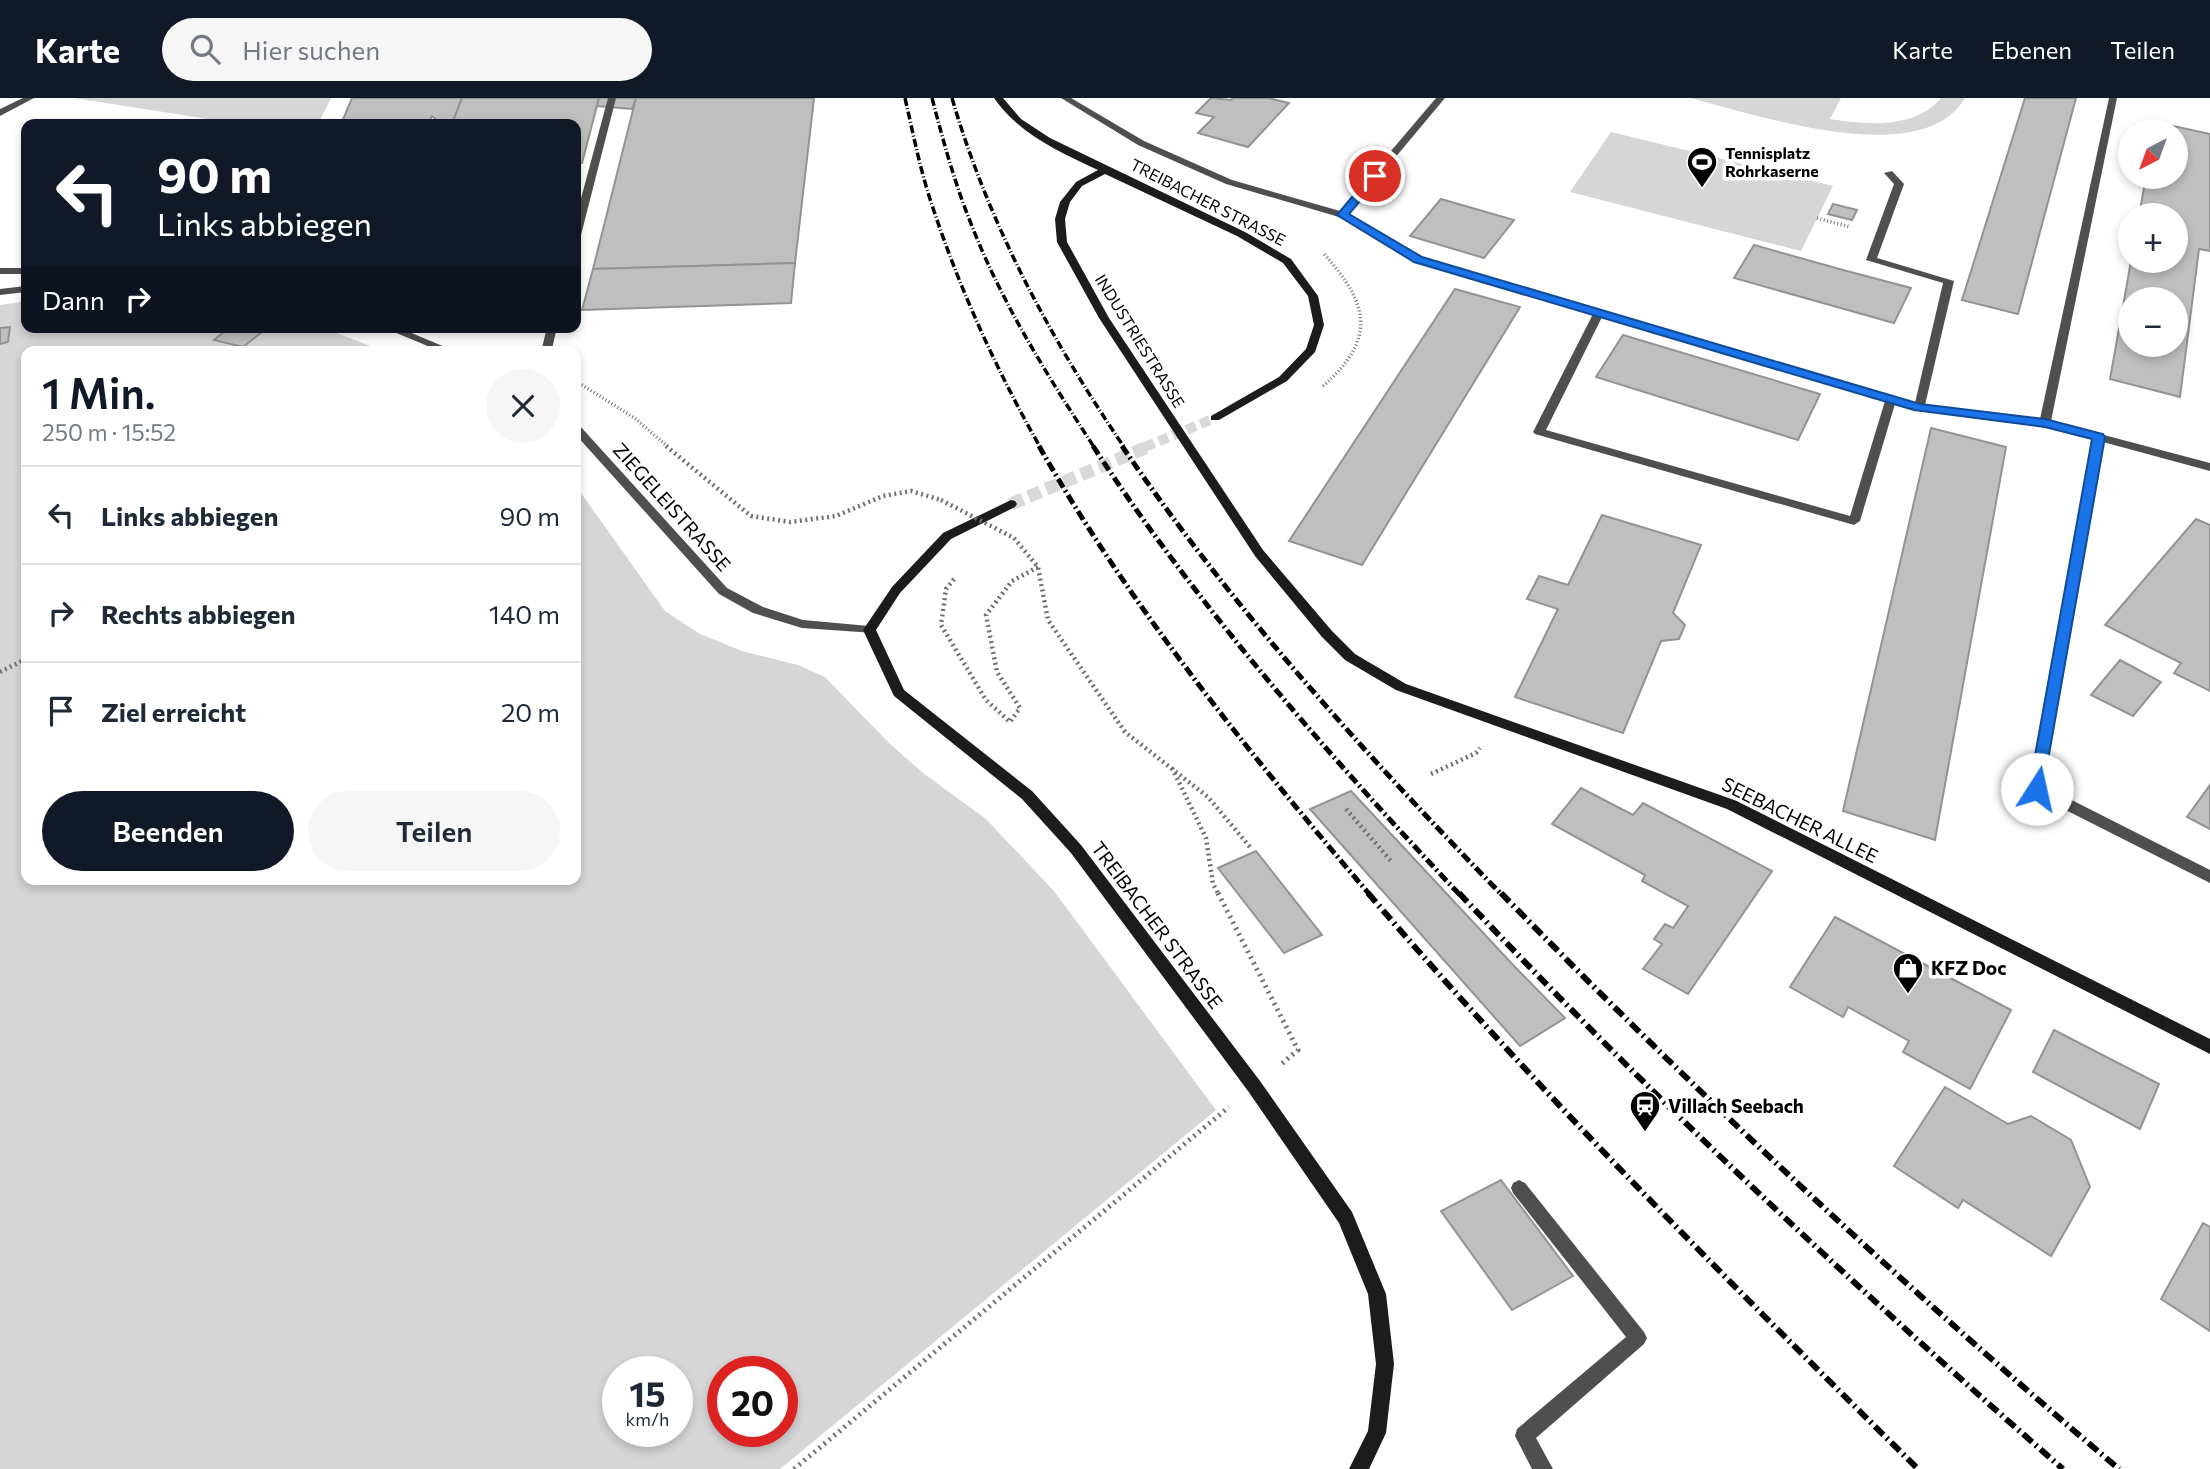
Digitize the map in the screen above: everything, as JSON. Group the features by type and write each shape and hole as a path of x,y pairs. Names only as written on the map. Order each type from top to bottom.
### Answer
{"street":[{"path":"0,113 30,98"},
{"path":"581,216 612,98"},
{"path":"998,98 1030,129 1048,142 1105,170"},
{"path":"1065,98 1142,143 1229,182 1342,215 1418,260 1919,408 2045,423 2210,467"},
{"path":"1342,215 1441,98"},
{"path":"2045,423 2113,98"},
{"name":"TREIBACHER STRASSE","path":"1105,170 1241,234 1287,261 1313,296 1319,325 1311,351 1283,379 1215,418"},
{"name":"INDUSTRIESTRASSE","path":"1105,170 1079,184 1065,202 1060,219 1062,242 1104,318 1259,553 1327,634"},
{"path":"1889,173 1899,184 1871,260 1949,281 1919,408"},
{"path":"0,271 21,271"},
{"path":"0,292 21,290"},
{"path":"1599,313 1539,432 1854,521 1891,400"},
{"path":"403,333 436,346"},
{"name":"ZIEGELEISTRASSE","path":"581,434 723,591 758,610 802,624 869,630"},
{"path":"2098,437 2037,789 2210,877"},
{"path":"869,630 896,590 947,536 1011,504"},
{"name":"TREIBACHER STRASSE","path":"869,630 899,693 1036,804 1076,849 1254,1086 1346,1218 1377,1294 1385,1364 1377,1433 1359,1469"},
{"name":"SEEBACHER ALLEE","path":"1327,634 1350,657 1401,687 1732,805 2210,1047"},
{"path":"1519,1188 1638,1338 1524,1436 1543,1469"}],"path":[{"path":"581,385 636,419 751,516 790,522 836,516 883,496 911,491 941,500 1014,538 1038,567 1048,620 1125,732 1208,797 1250,847"},
{"path":"995,533 1006,525"},
{"path":"960,570 946,589 941,625 986,700 1010,722 1020,708 997,672 986,615 1012,580 1038,567"},
{"path":"0,672 21,662"},
{"path":"1431,774 1476,753"},
{"path":"794,1469 1298,1050 1213,884 1206,838 1172,768"},
{"path":"1346,809 1391,860"}],"shaded area":[{"path":"74,98 331,98 320,119 208,119"},
{"path":"1690,98 1841,98 1830,119 1874,123 1904,120 1918,115 1941,98 1965,98 1944,120 1913,131 1876,135 1794,125"},
{"name":"Tennisplatz Rohrkaserne","path":"1611,132 1833,186 1801,251 1570,192"},
{"path":"21,302 21,333 337,333 370,346 21,346 21,885 581,885 581,493 665,611 700,634 742,651 798,665 825,677 890,744 923,773 986,819 1054,891 1216,1110 780,1469 0,1469 0,305"}],"building":[{"path":"352,98 462,98 454,119 435,119 432,116 430,119 343,119"},
{"path":"462,98 599,98 582,163 581,119 454,119"},
{"path":"599,98 636,98 632,109 597,106"},
{"path":"636,98 814,98 795,263 593,269"},
{"path":"1211,98 1268,98 1289,103 1248,147 1198,133 1214,117 1196,113"},
{"path":"2025,98 2076,98 2018,314 1962,300"},
{"path":"2188,129 2210,134 2210,251 2199,249 2188,335 2188,287 2126,287 2129,273 2188,273 2188,203 2141,203 2144,189 2188,189"},
{"path":"1441,199 1514,220 1484,258 1410,236"},
{"path":"1833,204 1857,210 1852,220 1828,214"},
{"path":"1754,245 1911,288 1894,323 1734,278"},
{"path":"795,263 791,303 582,310 593,269"},
{"path":"1455,289 1520,307 1362,565 1289,541"},
{"path":"10,327 8,342 0,344 0,328"},
{"path":"223,333 261,333 244,346 214,340"},
{"path":"2118,334 2118,357 2185,357 2180,397 2110,379"},
{"path":"1623,335 1820,394 1798,440 1596,377"},
{"path":"1931,428 2006,447 1935,840 1843,811"},
{"path":"1602,515 1701,545 1673,613 1685,625 1679,639 1661,641 1623,733 1515,697 1558,609 1527,599 1539,576 1568,585"},
{"path":"2196,519 2210,525 2210,691 2174,673 2181,663 2105,625"},
{"path":"2120,660 2161,682 2133,716 2091,695"},
{"path":"2210,785 2210,829 2187,817"},
{"path":"1581,788 1633,815 1643,803 1772,871 1688,994 1643,969 1662,944 1654,939 1665,924 1673,928 1688,906 1642,881 1645,875 1552,824"},
{"path":"1351,791 1565,1018 1520,1046 1310,809"},
{"path":"1256,851 1322,935 1284,953 1218,868"},
{"path":"1835,917 2011,1010 1970,1089 1903,1052 1909,1041 1848,1007 1843,1017 1790,987"},
{"path":"2054,1030 2159,1084 2140,1129 2033,1072"},
{"path":"1945,1087 2008,1124 2031,1116 2071,1140 2090,1187 2051,1256 1963,1200 1958,1208 1894,1166"},
{"path":"1501,1180 1573,1276 1512,1310 1441,1211"},
{"path":"2203,1223 2210,1227 2210,1331 2161,1299"}],"tunnel":[{"path":"1145,447 1215,418"},
{"path":"1011,504 1150,446"}],"railway":[{"path":"905,98 927,189 954,266 1008,388 1040,447"},
{"path":"932,98 959,191 982,251 1010,309 1094,447"},
{"path":"952,98 984,191 1024,279 1071,364 1124,447"},
{"path":"1039,446 1075,506 1152,622 1236,733 1370,895"},
{"path":"1093,446 1220,622 1314,734 1460,895"},
{"path":"1122,446 1209,565 1302,679 1502,895"},
{"path":"1368,893 1568,1115 1918,1469"},
{"path":"1459,893 1604,1043 1754,1189 2063,1469"},
{"path":"1501,893 1650,1043 1803,1188 1959,1331 2119,1469"}],"place":[{"name":"Tennisplatz Rohrkaserne","path":"1702,189"},
{"name":"KFZ Doc","path":"1908,995"},
{"name":"Villach Seebach","path":"1645,1133"}],"route":[{"path":"1375,176 1342,215 1418,260 1919,408 2045,423 2098,437 2037,789"}]}
